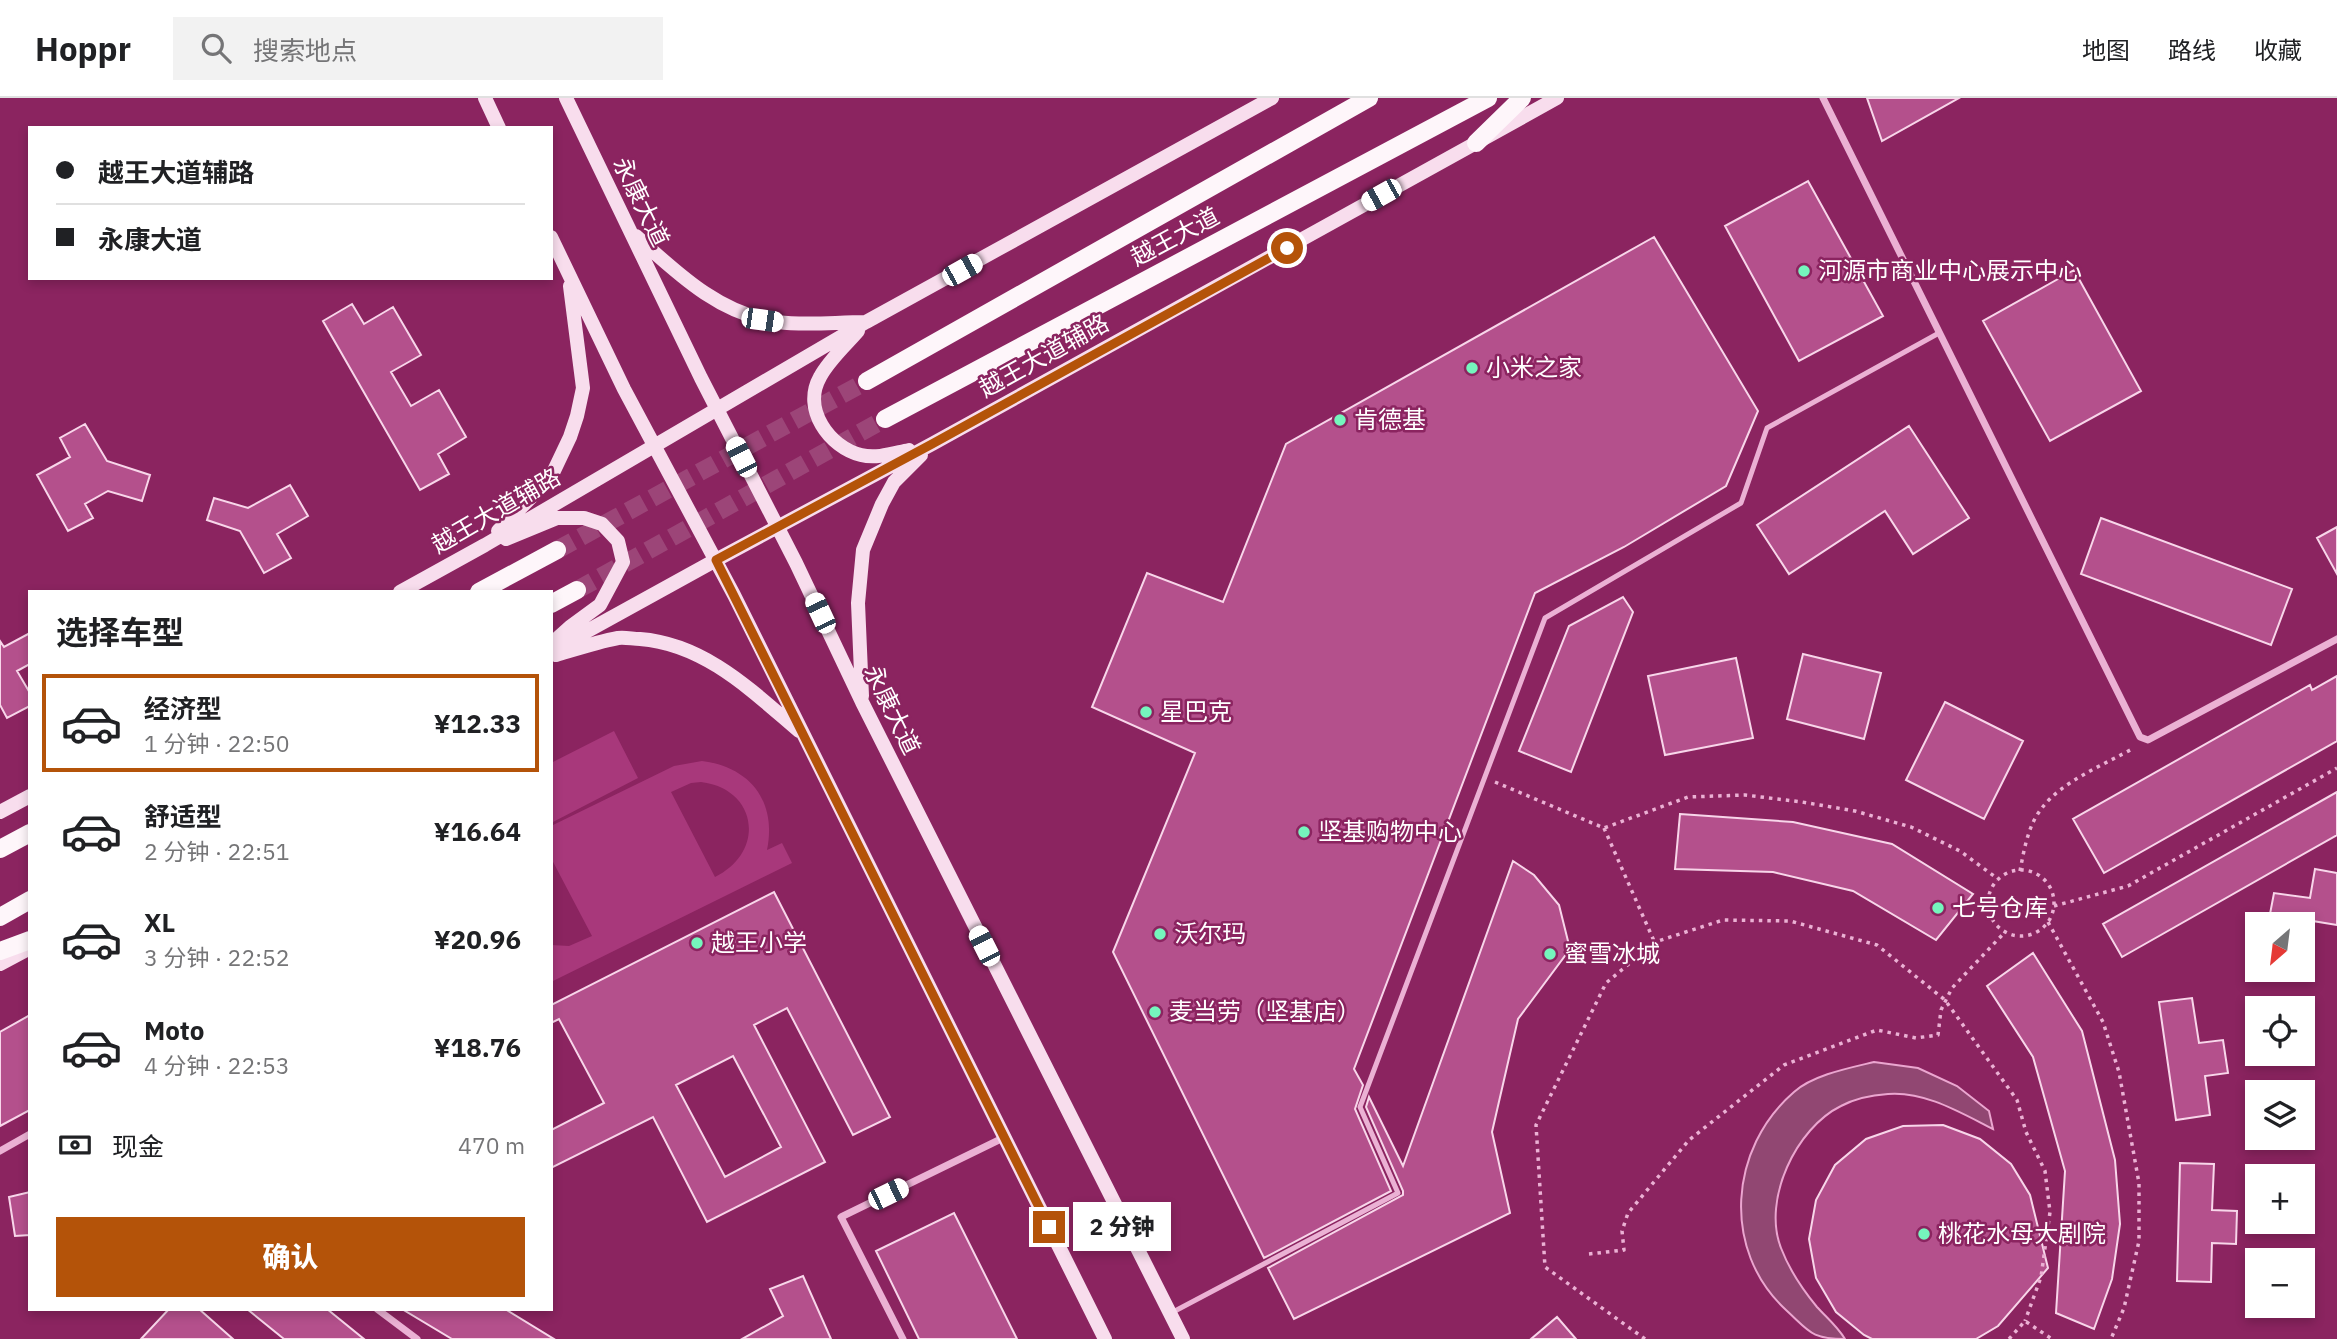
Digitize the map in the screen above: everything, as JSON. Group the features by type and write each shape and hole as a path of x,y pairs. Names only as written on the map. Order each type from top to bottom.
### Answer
{"main road":[{"path":"485,98 498,126"},
{"name":"永康大道","path":"566,98 862,702 1183,1339"},
{"name":"越王大道辅路","path":"404,590 866,323 1272,98"},
{"name":"越王大道","path":"867,382 1369,98"},
{"name":"越王大道","path":"885,419 1488,98"},
{"path":"1476,143 1522,98"},
{"name":"越王大道辅路","path":"553,653 716,560 932,444 1557,98"},
{"path":"631,232 692,287 741,313 780,323 866,323"},
{"path":"553,241 624,389 716,560 1105,1339"},
{"path":"485,545 551,477 570,437 583,388 583,370 568,271"},
{"path":"866,323 819,378 814,404 823,428 841,447 863,456 887,455 932,444"},
{"path":"862,702 858,603 863,550 894,482 932,444"},
{"path":"485,545 522,534 557,518 584,518 602,524 618,541 623,562 600,604 553,642"},
{"path":"483,590 557,550"},
{"path":"553,603 577,590"},
{"path":"553,654 621,638 653,640 679,647 709,660 743,684 805,736"},
{"path":"0,812 28,797"},
{"path":"0,849 28,834"},
{"path":"0,917 28,901"},
{"path":"0,951 28,941"},
{"path":"0,964 28,949"}],"street":[{"path":"1823,98 2136,733 2148,740 2337,639"},
{"path":"0,1151 28,1136"},
{"path":"903,1339 841,1217 1005,1137"},
{"path":"380,1311 417,1339"}],"lane":[{"path":"1170,1314 1398,1193 1360,1107 1545,618 1741,503 1767,428 1938,333"}],"path":[{"path":"2020,871 2030,830 2041,809 2058,791 2148,740"},
{"path":"2054,905 2128,886 2337,768"},
{"path":"1485,778 1604,828 1688,797 1745,795 1856,811 1910,827 1960,851 1998,879"},
{"path":"1604,828 1655,942"},
{"path":"2020,871 2032,872 2043,878 2053,894 2054,905 2048,922 2039,931 2028,936 2005,932 1995,924 1988,907 1991,890 1998,879 2008,873 2020,871"},
{"path":"1645,1339 1545,1267 1536,1125 1606,983 1655,942 1723,920 1790,921 1877,945 1945,1000 2017,1100 2026,1132 2045,1171 2050,1212 2041,1277 2025,1321 2009,1339"},
{"path":"2048,922 2103,1022 2119,1072 2139,1183 2139,1241 2124,1308 2111,1339"},
{"path":"1589,1254 1624,1250 1622,1231 1628,1213 1689,1140 1784,1065 1877,1030 1916,1038 1938,1035 1945,1000 1952,988 2005,932"},
{"path":"2025,1321 2052,1339"}],"shaded area":[{"path":"614,731 638,778 553,822 553,762"},
{"path":"702,761 734,771 756,789 768,816 767,850 782,843 792,863 553,981 553,945 569,946 592,936 553,862 553,825 674,766","holes":["701,782 720,787 734,796 744,809 748,838 742,853 731,866 715,877 671,792 691,783"]},
{"path":"1874,1062 1918,1068 1957,1086 1989,1111 1993,1129 1929,1100 1888,1094 1841,1106 1825,1116 1810,1131 1787,1167 1776,1209 1776,1229 1781,1248 1797,1279 1845,1339 1825,1338 1806,1329 1786,1310 1765,1286 1751,1258 1743,1229 1741,1200 1746,1170 1756,1141 1772,1115 1794,1092 1821,1077"}],"building":[{"path":"1867,98 1959,98 1882,141"},
{"name":"河源市商业中心展示中心","path":"1808,181 1883,316 1799,361 1725,226"},
{"name":"坚基购物中心","path":"1654,237 1758,411 1726,486 1624,547 1535,593 1354,1069 1363,1085 1355,1109 1391,1191 1264,1258 1113,952 1195,753 1092,707 1147,573 1223,602 1286,444"},
{"path":"2074,270 2141,391 2050,441 1983,321"},
{"path":"352,304 364,324 393,307 421,355 391,372 411,406 439,390 466,437 438,454 449,474 420,490 323,321"},
{"path":"85,424 107,461 150,475 142,501 108,491 85,504 93,518 68,531 37,475 70,457 60,438"},
{"path":"1909,426 1969,518 1913,554 1885,511 1789,574 1757,525"},
{"path":"290,485 308,516 277,534 291,558 264,573 240,531 207,520 214,498 248,508"},
{"path":"2101,518 2292,589 2271,645 2081,574"},
{"path":"2337,527 2337,574 2317,538"},
{"path":"1623,597 1633,612 1571,772 1519,751 1569,626"},
{"path":"28,634 28,665 17,671 28,690 28,707 7,718 0,705 0,641 4,647"},
{"path":"1803,654 1881,673 1864,739 1787,719"},
{"path":"1736,658 1753,738 1665,755 1648,676"},
{"path":"2337,676 2337,741 2104,873 2073,819 2310,685 2312,690"},
{"path":"1945,702 2023,741 1984,819 1906,780"},
{"path":"2337,792 2337,835 2122,957 2103,924"},
{"path":"1680,814 1793,822 1892,844 1973,894 1936,940 1853,891 1773,872 1675,869"},
{"path":"1513,861 1534,875 1559,905 1570,949 1518,1019 1492,1132 1510,1213 1294,1319 1268,1268 1403,1195 1366,1107 1369,1097 1403,1166"},
{"path":"2315,869 2337,873 2337,925 2315,921 2315,912 2270,912 2274,893 2310,898"},
{"path":"774,892 890,1117 853,1135 787,1008 754,1025 825,1162 707,1222 653,1117 553,1167 553,1129 604,1103 559,1019 553,1022 553,1004","holes":["733,1056 781,1147 725,1177 676,1085"]},
{"path":"2033,953 2082,1031 2115,1160 2120,1224 2112,1279 2094,1329 2056,1313 2065,1171 2033,1057 1987,986"},
{"path":"2192,998 2199,1043 2223,1040 2228,1073 2205,1076 2210,1115 2176,1120 2159,1002"},
{"path":"28,1016 28,1111 0,1126 0,1032"},
{"name":"桃花水母大剧院","path":"1943,1125 1980,1139 2011,1164 2030,1195 2048,1268 1998,1326 1976,1339 1872,1339 1836,1312 1816,1278 1809,1239 1816,1200 1835,1165 1866,1139 1903,1126"},
{"path":"2180,1163 2214,1164 2212,1210 2237,1211 2236,1244 2212,1243 2211,1282 2177,1281"},
{"path":"28,1192 28,1235 15,1236 9,1197"},
{"path":"954,1213 1017,1339 919,1339 876,1251"},
{"path":"803,1276 831,1339 742,1339 783,1316 770,1289"},
{"path":"167,1311 201,1311 233,1339 141,1339"},
{"path":"249,1311 329,1311 364,1339 284,1339"},
{"path":"405,1311 508,1311 554,1339 452,1339"},
{"path":"1557,1317 1576,1339 1531,1339"}],"tunnel":[{"path":"557,550 867,381"},
{"path":"577,590 885,419"}],"place":[{"name":"河源市商业中心展示中心","path":"1804,271"},
{"name":"小米之家","path":"1472,368"},
{"name":"肯德基","path":"1340,420"},
{"name":"星巴克","path":"1146,712"},
{"name":"坚基购物中心","path":"1304,832"},
{"name":"七号仓库","path":"1938,908"},
{"name":"沃尔玛","path":"1160,934"},
{"name":"越王小学","path":"697,943"},
{"name":"蜜雪冰城","path":"1550,954"},
{"name":"麦当劳（坚基店）","path":"1155,1012"},
{"name":"桃花水母大剧院","path":"1924,1234"}],"route":[{"path":"1049,1227 716,560 1287,248"}]}
